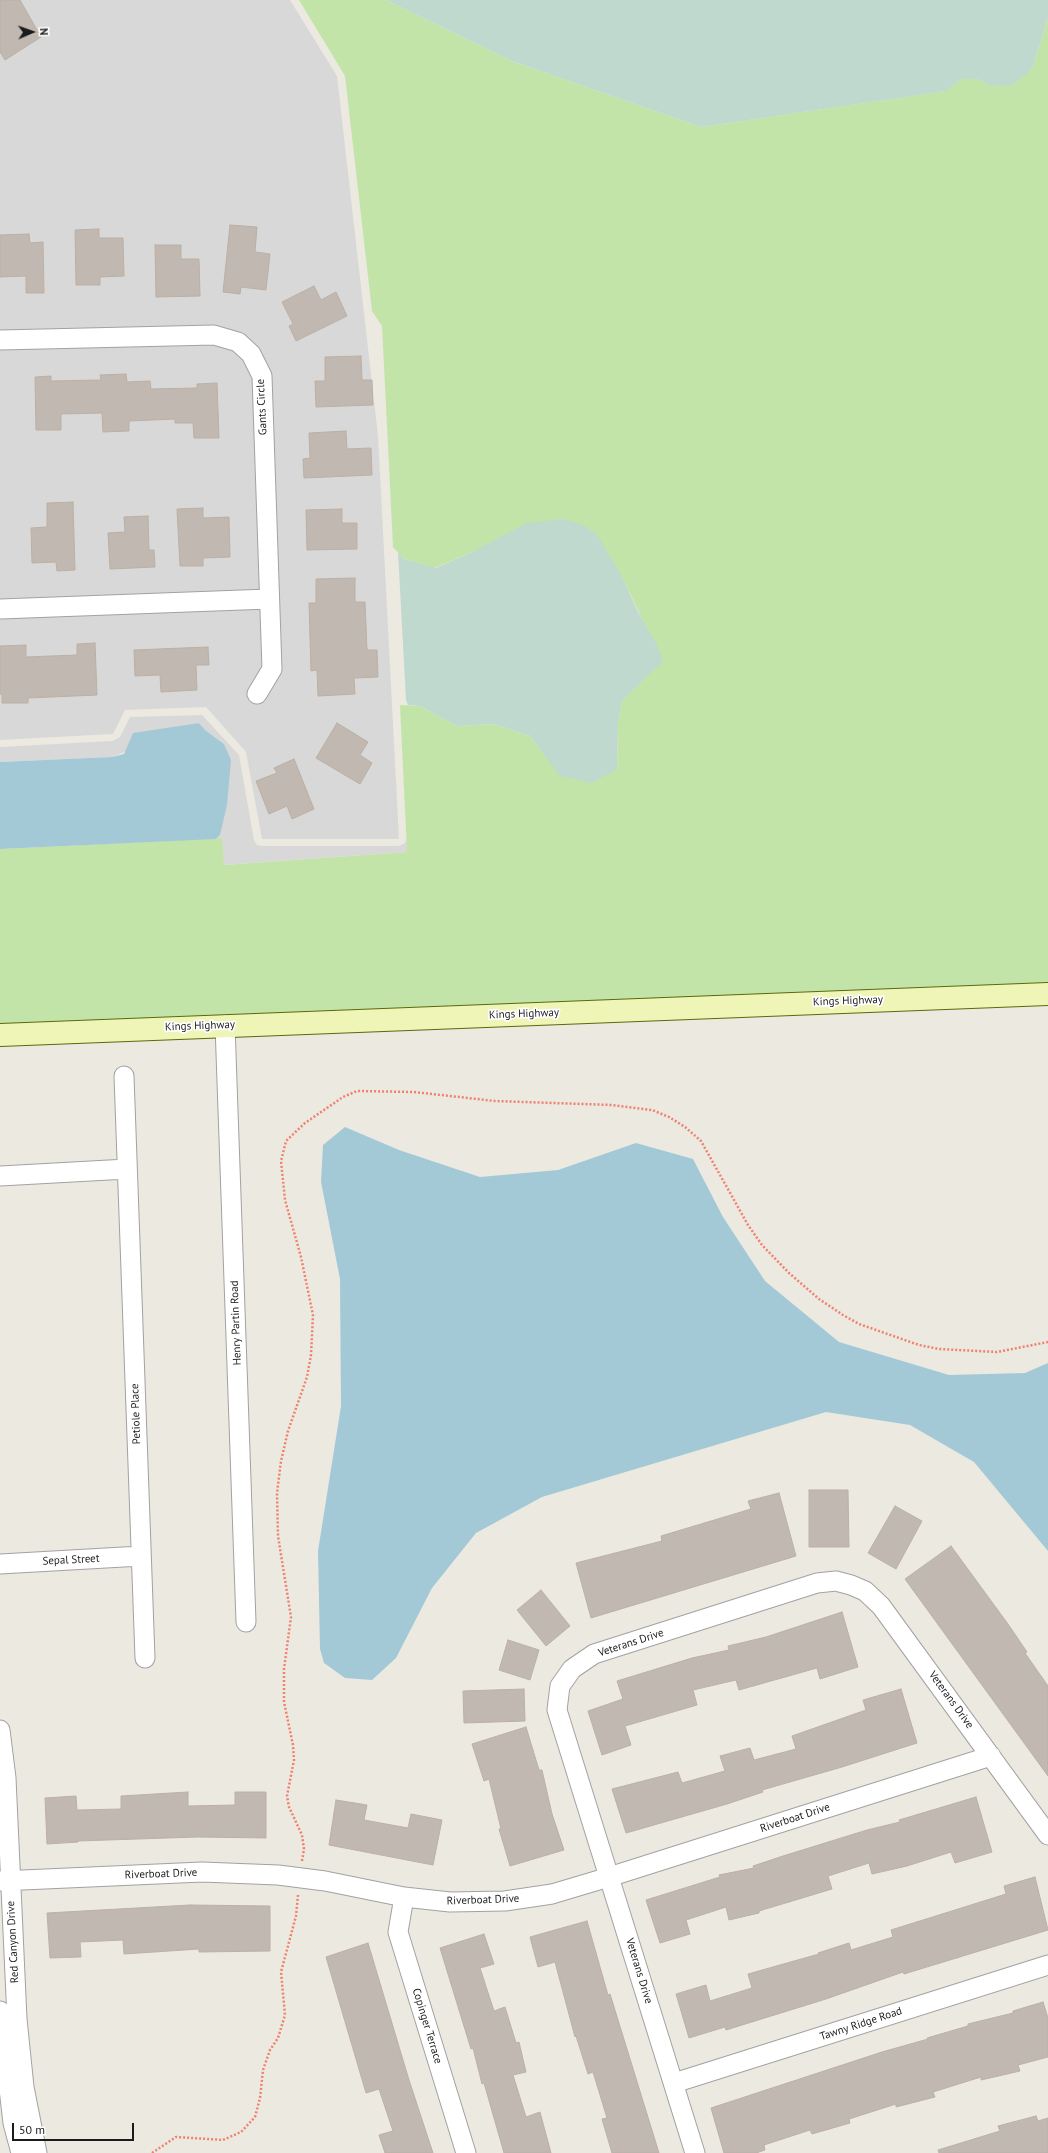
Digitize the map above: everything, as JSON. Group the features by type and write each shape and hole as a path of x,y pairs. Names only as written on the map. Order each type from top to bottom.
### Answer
{"street":[{"name":"Gants Circle","path":"0,340 214,336 238,342 251,354 262,376 272,669 257,694"},
{"path":"0,609 269,599"},
{"name":"Kings Highway","path":"0,1035 1048,994"},
{"name":"Henry Partin Road","path":"226,1025 246,1622"},
{"name":"Petiole Place","path":"124,1076 145,1658"},
{"path":"0,1176 127,1169"},
{"name":"Sepal Street","path":"0,1564 141,1556"},
{"name":"Veterans Drive","path":"695,2153 557,1710 560,1686 572,1670 594,1654 809,1586 836,1581 851,1585 865,1591 881,1606 1048,1835"},
{"name":"Red Canyon Drive","path":"0,1730 6,1778 5,1881 24,2087 37,2153"},
{"name":"Riverboat Drive","path":"5,1881 202,1872 278,1874 404,1897 450,1902 505,1901 552,1894 609,1877 991,1756"},
{"name":"Copinger Terrace","path":"404,1897 398,1932 466,2153"},
{"name":"Tawny Ridge Road","path":"674,2083 1048,1965"},
{"path":"0,2011 5,2100 21,2153"}],"path":[{"path":"152,2153 176,2137 223,2140 241,2132 255,2117 260,2098 262,2070 270,2050 278,2038 285,2015 281,1972 296,1916 304,1849 302,1835 289,1806 287,1796 294,1760 293,1745 284,1702 284,1669 291,1617 278,1536 277,1493 281,1461 288,1431 307,1377 311,1354 313,1315 301,1256 285,1200 281,1160 286,1141 305,1122 343,1097 357,1091 414,1092 495,1100 612,1105 652,1110 680,1123 701,1141 748,1225 762,1245 789,1273 819,1299 842,1315 859,1324 919,1345 939,1349 998,1352 1048,1342"}],"shaded area":[{"path":"0,0 290,0 337,76 378,436 399,839 262,839 246,752 206,707 125,710 113,734 0,740"},
{"path":"202,715 239,755 254,840 257,845 399,846 405,843 407,839 407,852 223,865 222,839 216,839 220,835 224,744 205,730 199,723 112,757 0,762 0,747 113,741 120,737 130,717"}],"green space":[{"path":"299,0 386,0 512,61 701,127 945,91 962,79 978,79 989,85 1032,69 1048,17 1048,985 0,1024 0,849 222,838 224,865 407,852 400,705 420,706 457,726 494,724 530,736 544,754 617,769 618,722 622,701 662,661 623,579 474,551 435,568 404,559 393,547 382,326 372,311 345,76"},
{"path":"386,0 1048,0 1048,17 1032,69 1011,86 989,85 978,79 962,79 946,91 701,127 512,61"},
{"path":"564,519 585,526 598,536 623,579 638,612 657,645 663,661 622,701 618,722 617,769 592,783 560,776 530,736 494,724 457,726 420,706 408,705 406,700 398,552 404,559 436,568 474,551 527,523"}],"water":[{"path":"199,723 205,730 224,744 231,760 227,805 220,835 216,839 0,849 0,762 112,757 124,754 133,733"},
{"path":"345,1127 399,1150 480,1177 558,1170 636,1143 693,1159 723,1217 765,1281 839,1342 949,1375 1025,1373 1048,1363 1048,1551 974,1462 910,1425 826,1412 542,1497 476,1533 432,1588 396,1658 372,1680 345,1678 324,1663 320,1649 318,1551 341,1406 340,1279 321,1182 323,1145"}],"building":[{"path":"0,0 20,0 41,37 5,60 0,52"},
{"path":"230,225 257,227 255,252 270,254 266,290 241,287 240,294 223,292"},
{"path":"99,229 99,238 123,238 124,276 100,277 100,285 76,285 75,230"},
{"path":"29,234 30,243 43,242 44,293 26,293 26,276 0,277 0,235"},
{"path":"155,245 181,245 181,259 199,259 200,296 156,297"},
{"path":"314,286 321,300 336,292 347,316 296,341 289,326 293,324 282,302"},
{"path":"361,356 362,380 372,380 373,405 316,407 315,381 325,381 325,357"},
{"path":"126,374 127,382 150,381 151,389 197,388 197,384 217,383 219,438 194,438 193,423 175,423 175,419 129,421 129,431 103,432 102,413 61,414 61,430 36,430 35,377 51,376 51,381 101,380 100,375"},
{"path":"346,431 347,449 371,448 372,475 304,478 303,459 310,458 309,433"},
{"path":"73,502 75,570 57,571 56,562 32,563 31,528 47,527 47,503"},
{"path":"203,508 203,518 229,517 230,557 203,558 203,566 180,566 177,509"},
{"path":"342,509 342,523 357,523 357,549 307,550 306,510"},
{"path":"148,516 149,550 154,550 155,567 110,569 108,533 125,532 124,517"},
{"path":"355,578 355,602 365,602 367,650 377,650 378,677 354,678 355,694 318,696 317,670 311,671 309,603 316,603 316,579"},
{"path":"95,643 97,695 28,698 28,703 2,703 2,694 0,694 0,646 26,645 26,657 77,655 77,644"},
{"path":"208,647 209,665 196,665 197,690 161,692 160,675 135,676 134,650"},
{"path":"337,723 368,742 360,755 372,763 360,784 316,758"},
{"path":"294,759 314,809 292,819 287,806 269,814 256,781 277,773 274,768"},
{"path":"809,1490 848,1490 849,1547 809,1547"},
{"path":"779,1493 796,1556 591,1618 576,1563 662,1541 661,1536 751,1509 748,1501"},
{"path":"895,1506 922,1521 896,1569 868,1553"},
{"path":"951,1546 1008,1624 1027,1652 1025,1653 1048,1686 1048,1776 905,1579"},
{"path":"541,1590 570,1626 546,1646 517,1610"},
{"path":"842,1612 858,1667 820,1679 817,1668 739,1690 736,1680 693,1690 697,1705 625,1726 631,1745 602,1755 588,1711 623,1699 617,1681 692,1658 729,1650 728,1646 766,1637"},
{"path":"508,1640 539,1650 530,1680 499,1670"},
{"path":"524,1689 525,1721 464,1723 463,1691"},
{"path":"901,1689 917,1743 842,1767 762,1790 763,1792 727,1804 626,1833 612,1789 678,1772 682,1783 725,1771 720,1756 750,1748 754,1760 796,1749 792,1736 866,1710 863,1700"},
{"path":"526,1727 539,1770 542,1770 552,1814 564,1850 510,1866 499,1829 501,1829 489,1779 484,1781 472,1744"},
{"path":"188,1792 188,1806 235,1805 235,1792 266,1792 266,1838 197,1837 78,1841 47,1844 45,1798 76,1796 77,1810 121,1809 121,1796"},
{"path":"976,1797 992,1852 955,1863 951,1852 907,1866 872,1874 869,1863 828,1876 832,1889 759,1911 759,1913 729,1920 726,1907 686,1920 690,1934 660,1943 646,1900 720,1877 719,1875 754,1868 753,1866 783,1856 867,1830 900,1822 899,1820"},
{"path":"336,1800 367,1805 364,1820 408,1828 411,1814 442,1820 433,1865 329,1845"},
{"path":"1035,1877 1048,1930 904,1974 903,1972 826,1999 726,2030 725,2027 689,2038 676,1994 706,1985 710,2001 752,1988 748,1974 819,1954 818,1953 849,1943 851,1950 893,1937 891,1930 1006,1894 1004,1886"},
{"path":"190,1905 270,1906 270,1951 199,1952 199,1949 124,1954 123,1940 80,1942 81,1957 50,1958 47,1913"},
{"path":"587,1921 608,1995 610,1994 659,2153 612,2153 602,2119 607,2118 593,2072 588,2074 576,2036 575,2037 555,1962 538,1967 530,1937"},
{"path":"484,1934 494,1964 480,1968 494,2011 505,2007 516,2043 519,2042 526,2072 513,2075 526,2117 540,2112 551,2153 504,2153 484,2083 482,2084 473,2048 471,2049 440,1948"},
{"path":"368,1943 409,2080 433,2153 385,2153 379,2135 393,2131 379,2089 366,2093 326,1957"},
{"path":"1043,2002 1048,2018 1048,2057 1018,2065 1020,2071 981,2080 981,2077 933,2092 935,2097 896,2107 896,2104 849,2119 850,2123 812,2134 810,2130 764,2145 765,2150 756,2153 724,2153 711,2108 882,2052 968,2026 968,2024 1013,2013 1013,2011"},
{"path":"1036,2116 1038,2121 1048,2118 1048,2153 939,2153 938,2150 1000,2131 998,2126"}]}
